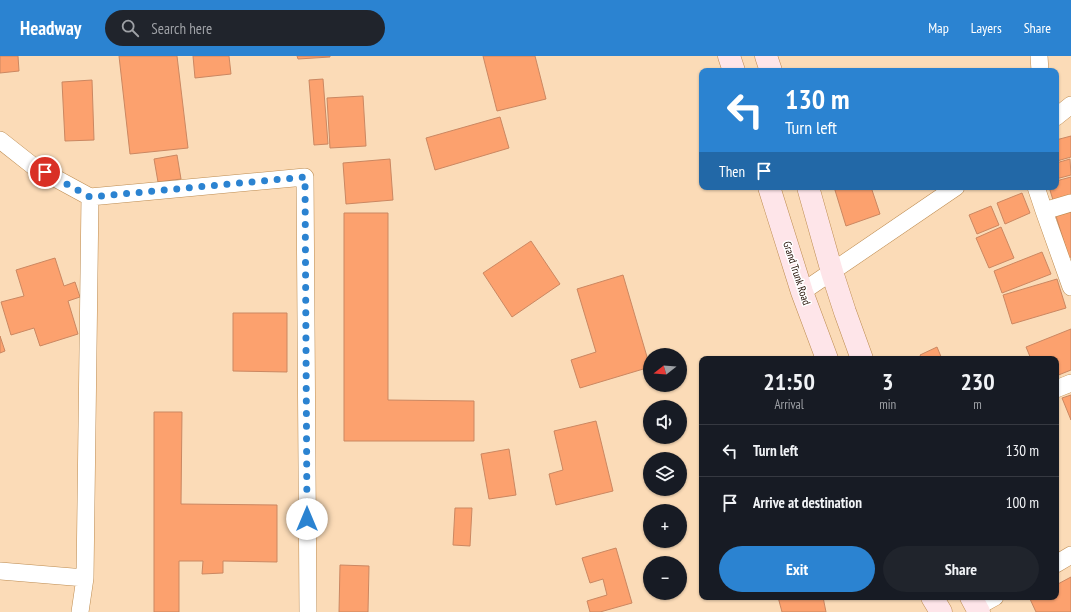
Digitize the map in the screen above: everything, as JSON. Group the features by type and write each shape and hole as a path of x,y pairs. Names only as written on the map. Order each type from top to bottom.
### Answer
{"main road":[{"path":"729,56 733,68"},
{"path":"766,56 770,68"},
{"name":"Grand Trunk Road","path":"771,190 802,292 826,356"},
{"path":"809,190 832,272 861,356"},
{"path":"934,600 941,612"}],"street":[{"path":"1039,56 1040,68"},
{"path":"1059,114 1071,105"},
{"path":"0,140 33,166 90,197 305,177 308,612"},
{"path":"802,292 952,190"},
{"path":"1037,190 1071,287"},
{"path":"80,612 85,578 90,197"},
{"path":"1044,211 1071,202"},
{"path":"1059,388 1071,383"},
{"path":"1059,562 1071,555"},
{"path":"0,571 85,578"}],"building":[{"path":"0,56 18,56 19,71 0,73"},
{"path":"119,56 177,56 188,148 130,154"},
{"path":"193,56 229,56 231,74 195,78"},
{"path":"297,56 330,56 330,57 298,59"},
{"path":"483,56 535,56 546,99 497,111"},
{"path":"323,79 328,144 314,145 309,80"},
{"path":"92,80 94,140 65,141 62,82"},
{"path":"363,96 366,146 330,148 327,98"},
{"path":"500,117 509,148 435,170 426,138"},
{"path":"1071,136 1071,157 1059,160 1059,139"},
{"path":"177,155 181,179 158,182 154,159"},
{"path":"390,159 393,200 346,204 343,163"},
{"path":"1070,159 1071,175 1059,178 1059,162"},
{"path":"1071,177 1071,195 1053,200 1050,190 1059,190 1059,180"},
{"path":"835,190 872,190 880,214 846,226"},
{"path":"1022,193 1030,213 1005,224 997,203"},
{"path":"991,206 999,225 977,234 969,215"},
{"path":"1071,209 1071,257 1069,258 1055,213"},
{"path":"344,213 388,213 388,400 474,401 474,441 344,441"},
{"path":"1001,227 1014,258 989,268 976,238"},
{"path":"531,241 560,284 512,317 483,273"},
{"path":"1042,252 1051,274 1002,293 994,271"},
{"path":"55,258 64,286 75,282 80,297 68,301 78,334 40,346 34,328 11,335 1,302 24,296 16,270"},
{"path":"623,275 644,348 643,348 643,369 580,388 571,360 596,352 577,289"},
{"path":"1057,279 1066,308 1012,324 1003,295"},
{"path":"233,313 287,313 287,372 233,371"},
{"path":"1071,329 1071,370 1059,375 1059,356 1030,356 1026,347"},
{"path":"0,336 5,351 0,353"},
{"path":"937,347 941,356 920,356"},
{"path":"1071,395 1071,420 1062,398"},
{"path":"154,412 182,412 181,504 277,505 277,562 223,561 223,573 202,574 203,561 179,561 179,612 154,612"},
{"path":"596,421 613,491 556,505 549,474 563,470 554,431"},
{"path":"509,449 516,495 489,499 481,454"},
{"path":"455,508 472,508 470,546 453,545"},
{"path":"616,548 632,603 600,612 590,612 587,601 607,595 603,579 590,583 582,558"},
{"path":"340,565 369,566 368,612 339,612"},
{"path":"1071,577 1071,612 1036,612 1030,600 1059,600 1059,583"},
{"path":"779,600 824,600 826,612 782,612"}],"route":[{"path":"45,172 90,197 305,177 307,519"}]}
